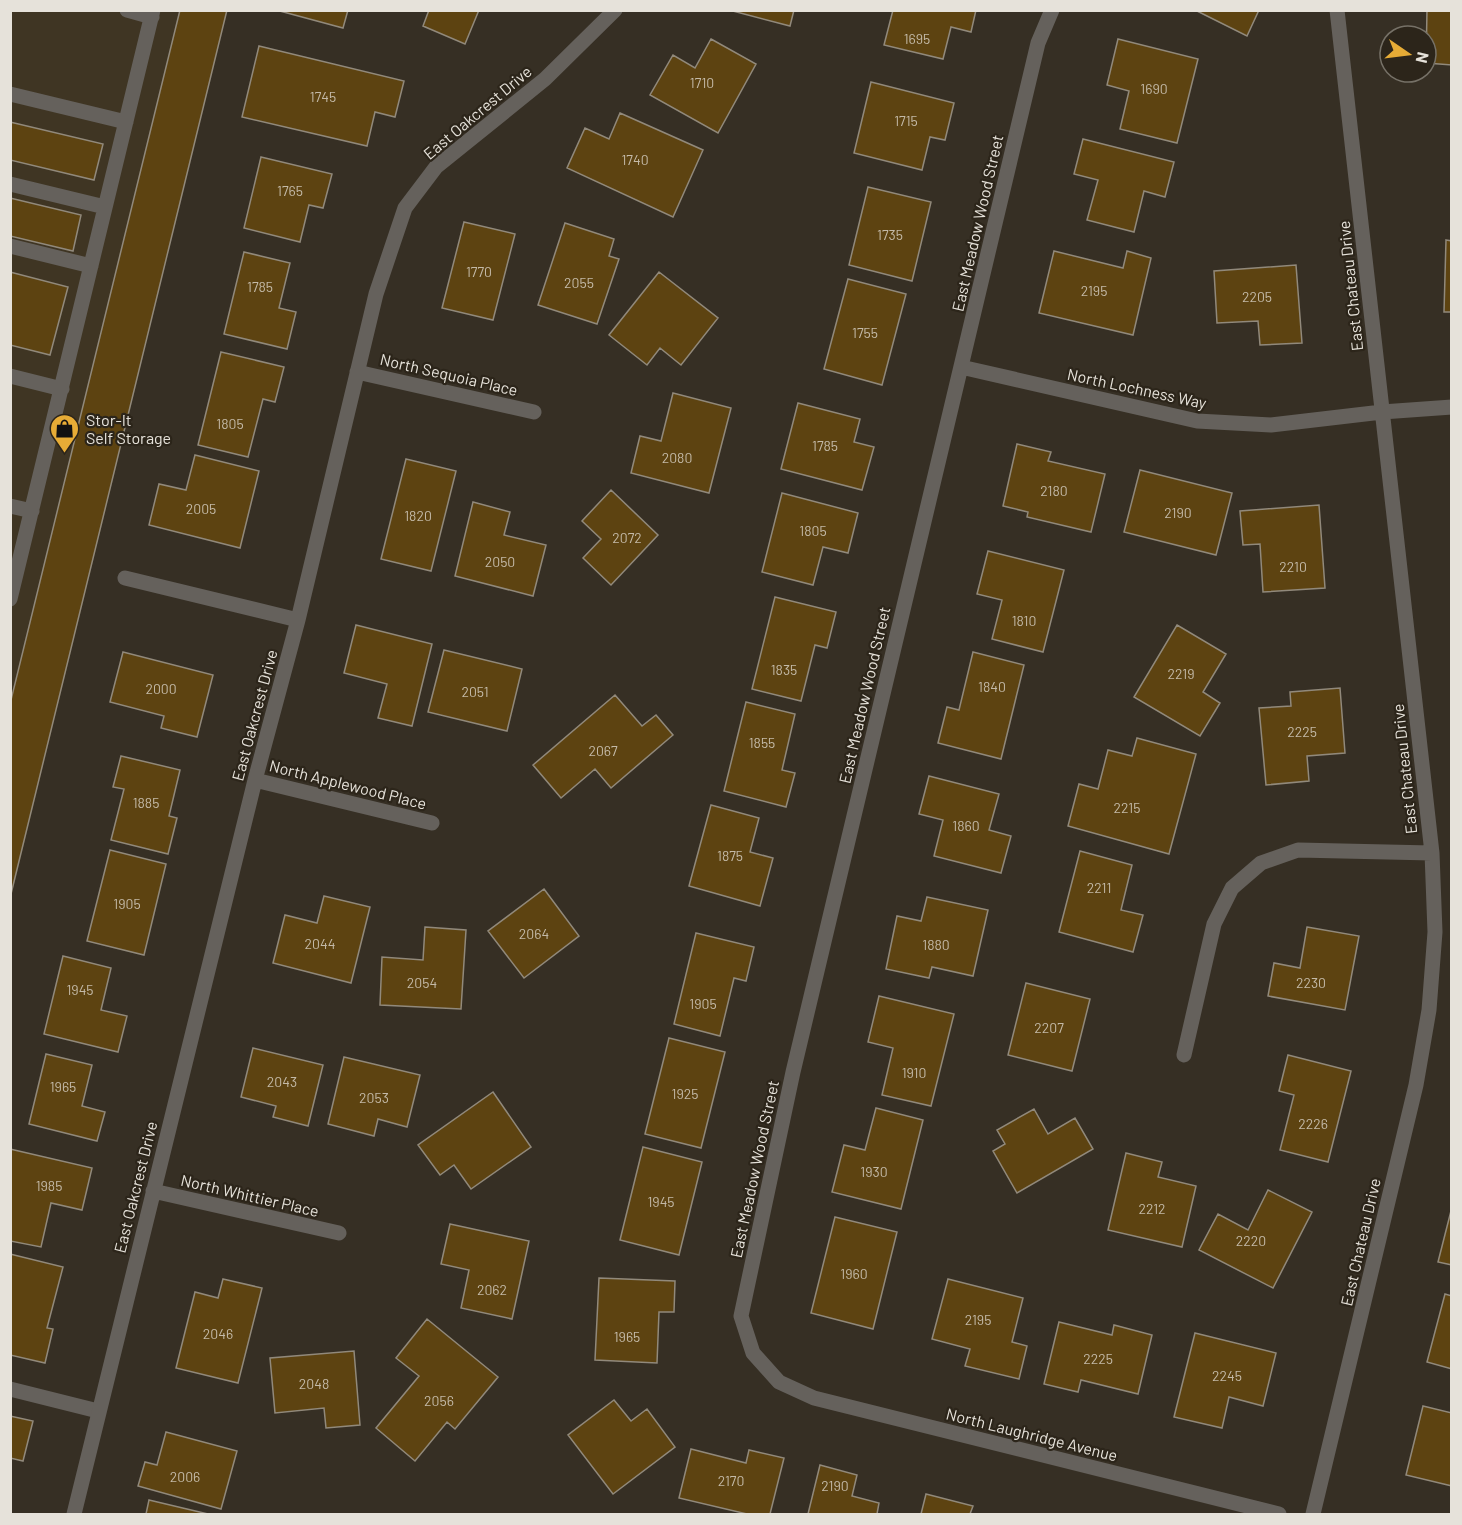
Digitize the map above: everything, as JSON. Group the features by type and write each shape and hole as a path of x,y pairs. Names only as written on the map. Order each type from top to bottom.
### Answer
{"street":[{"path":"10,599 152,14 127,10"},
{"name":"East Oakcrest Drive","path":"74,1515 255,780 298,620 376,294 405,208 436,167 545,79 615,10"},
{"name":"East Meadow Wood Street","path":"779,1382 753,1353 741,1316 793,1072 1038,43 1052,10"},
{"name":"East Chateau Drive","path":"1313,1515 1416,1085 1429,1010 1434,943 1432,854 1337,10"},
{"path":"10,94 126,122"},
{"path":"10,184 105,207"},
{"path":"10,246 91,266"},
{"name":"North Lochness Way","path":"961,367 1197,421 1272,425 1382,412 1452,407"},
{"name":"North Sequoia Place","path":"357,372 534,412"},
{"path":"10,376 62,389"},
{"path":"10,506 32,511"},
{"path":"125,578 298,620"},
{"name":"North Applewood Place","path":"255,780 432,823"},
{"path":"1184,1055 1215,924 1232,888 1261,863 1298,850 1432,854"},
{"name":"North Whittier Place","path":"153,1191 339,1233"},
{"name":"North Laughridge Avenue","path":"779,1382 814,1398 1279,1515"},
{"path":"10,1389 98,1411"}],"shaded area":[{"name":"Stor-It Self Storage","path":"11,11 227,11 11,898"}],"building":[{"path":"180,10 227,10 10,898 10,704"},
{"path":"276,10 348,10 343,28"},
{"path":"429,10 479,10 465,44 423,26"},
{"path":"729,10 794,10 790,26"},
{"path":"893,10 976,10 971,32 951,27 943,59 884,45"},
{"path":"1195,10 1259,10 1247,36"},
{"path":"1427,10 1452,10 1452,65 1438,64 1438,24 1427,24"},
{"path":"711,39 756,64 718,133 650,95 673,55 695,68"},
{"path":"1118,39 1198,59 1177,143 1120,129 1129,91 1107,85"},
{"path":"259,46 404,81 395,117 375,112 367,146 242,117"},
{"path":"871,82 954,103 945,140 930,137 922,170 854,153"},
{"path":"620,113 703,150 673,217 567,168 585,128 609,139"},
{"path":"10,122 103,144 94,180 10,160"},
{"path":"1083,139 1174,162 1165,197 1144,191 1134,232 1087,220 1098,180 1074,174"},
{"path":"261,157 332,174 323,208 309,205 300,242 244,228"},
{"path":"868,187 931,202 912,281 849,265"},
{"path":"10,198 81,215 73,251 10,236"},
{"path":"464,222 515,234 493,320 442,308"},
{"path":"565,223 614,239 609,256 619,259 597,324 538,305"},
{"path":"1446,240 1452,241 1452,312 1444,312"},
{"path":"1054,251 1123,268 1127,251 1151,258 1133,335 1039,313"},
{"path":"244,252 290,263 279,308 296,312 287,349 224,334"},
{"path":"1296,265 1302,343 1260,345 1258,321 1217,323 1214,271"},
{"path":"10,272 68,287 50,355 10,345"},
{"path":"659,272 718,318 681,365 660,348 647,365 609,335"},
{"path":"848,279 906,294 882,385 824,369"},
{"path":"221,352 284,367 275,402 263,399 248,457 198,445"},
{"path":"673,393 731,408 709,493 631,473 640,436 661,441"},
{"path":"798,403 860,419 854,442 874,447 862,490 781,469"},
{"path":"1017,444 1051,452 1048,461 1105,474 1091,532 1027,517 1028,512 1003,506"},
{"path":"195,455 259,471 240,548 149,525 159,484 186,490"},
{"path":"406,459 456,471 431,571 381,559"},
{"path":"1140,470 1232,493 1216,555 1124,532"},
{"path":"611,490 658,535 611,585 583,558 601,539 582,521"},
{"path":"782,493 858,513 848,553 823,547 813,585 762,572"},
{"path":"473,502 510,512 504,535 546,545 533,596 455,576"},
{"path":"1319,505 1325,588 1263,592 1260,544 1243,545 1240,511"},
{"path":"988,551 1064,570 1043,652 992,639 1002,600 977,594"},
{"path":"775,597 836,612 827,648 815,645 801,701 752,689"},
{"path":"356,625 432,644 412,726 378,718 387,684 344,673"},
{"path":"1177,625 1226,654 1203,692 1220,703 1200,736 1134,697"},
{"path":"444,650 522,669 507,731 428,712"},
{"path":"123,652 213,675 197,737 161,728 164,716 110,702"},
{"path":"973,652 1024,665 1001,759 938,743 947,707 959,710"},
{"path":"1340,688 1345,753 1307,756 1309,781 1266,785 1259,708 1291,706 1290,692"},
{"path":"615,695 642,726 656,715 673,735 611,788 595,769 561,798 533,765"},
{"path":"746,702 795,714 782,770 795,773 786,807 724,791"},
{"path":"1137,738 1196,754 1169,854 1068,826 1079,784 1098,789 1108,750 1132,756"},
{"path":"121,756 180,770 169,816 177,818 168,854 111,840 124,789 113,787"},
{"path":"929,776 999,794 989,830 1011,836 1001,873 934,856 943,820 919,814"},
{"path":"711,805 759,818 750,852 773,858 760,906 689,886"},
{"path":"110,850 166,864 144,955 87,941"},
{"path":"1080,851 1132,865 1121,910 1143,915 1133,952 1059,932"},
{"path":"544,889 579,936 524,978 488,931"},
{"path":"324,896 370,907 351,983 273,963 285,915 317,923"},
{"path":"927,897 988,910 973,976 932,967 929,978 886,969 897,916 921,921"},
{"path":"425,927 466,930 461,1009 380,1005 382,957 423,960"},
{"path":"1307,927 1359,936 1345,1010 1268,996 1274,963 1300,968"},
{"path":"696,933 754,947 746,981 734,978 720,1036 674,1024"},
{"path":"63,956 111,968 101,1010 127,1016 118,1052 44,1034"},
{"path":"1026,983 1090,999 1072,1071 1008,1055"},
{"path":"879,996 954,1014 931,1106 882,1095 893,1048 868,1042"},
{"path":"669,1038 725,1052 701,1148 645,1134"},
{"path":"253,1048 323,1065 308,1126 273,1117 276,1106 241,1097"},
{"path":"46,1054 92,1065 82,1106 105,1112 97,1141 29,1124"},
{"path":"1288,1055 1351,1071 1328,1162 1280,1150 1294,1095 1279,1091"},
{"path":"344,1057 420,1075 407,1127 378,1119 374,1136 328,1124"},
{"path":"493,1092 531,1147 471,1189 454,1165 440,1175 418,1145"},
{"path":"876,1108 923,1120 901,1209 832,1192 844,1145 865,1150"},
{"path":"1034,1109 1048,1134 1075,1118 1093,1149 1017,1193 993,1151 1005,1144 997,1130"},
{"path":"643,1147 702,1162 679,1255 620,1240"},
{"path":"10,1149 92,1168 82,1210 51,1203 41,1247 10,1241"},
{"path":"1126,1153 1162,1162 1158,1177 1196,1186 1182,1247 1108,1230"},
{"path":"1268,1190 1312,1212 1273,1288 1199,1250 1218,1214 1248,1230"},
{"path":"1452,1207 1452,1265 1438,1262"},
{"path":"835,1217 897,1232 873,1329 811,1313"},
{"path":"450,1224 529,1241 512,1319 461,1308 469,1270 441,1264"},
{"path":"10,1254 63,1267 47,1328 53,1329 45,1363 10,1355"},
{"path":"599,1278 675,1281 674,1312 659,1312 657,1363 595,1360"},
{"path":"223,1279 262,1288 238,1383 176,1368 195,1292 218,1298"},
{"path":"948,1279 1023,1298 1012,1342 1027,1346 1019,1379 965,1366 970,1349 932,1339"},
{"path":"1445,1294 1452,1296 1452,1369 1427,1362"},
{"path":"427,1319 498,1377 455,1429 447,1422 415,1461 376,1428 419,1376 396,1358"},
{"path":"1059,1322 1112,1335 1114,1325 1152,1335 1138,1394 1081,1380 1078,1392 1044,1384"},
{"path":"1195,1333 1276,1353 1263,1406 1229,1397 1222,1428 1174,1417"},
{"path":"354,1351 360,1425 326,1428 324,1408 275,1413 270,1358"},
{"path":"614,1400 631,1421 647,1409 675,1447 613,1494 568,1435"},
{"path":"1423,1406 1452,1413 1452,1486 1406,1475"},
{"path":"10,1416 33,1421 23,1461 10,1458"},
{"path":"166,1432 237,1451 221,1509 138,1486 145,1462 157,1465"},
{"path":"691,1449 746,1463 749,1450 784,1458 770,1514 747,1514 679,1498"},
{"path":"820,1465 857,1475 852,1496 879,1503 877,1514 808,1514"},
{"path":"926,1494 973,1506 970,1514 921,1514"},
{"path":"149,1500 208,1514 146,1514"}],"place":[{"name":"Stor-It Self Storage","path":"65,454"}]}
